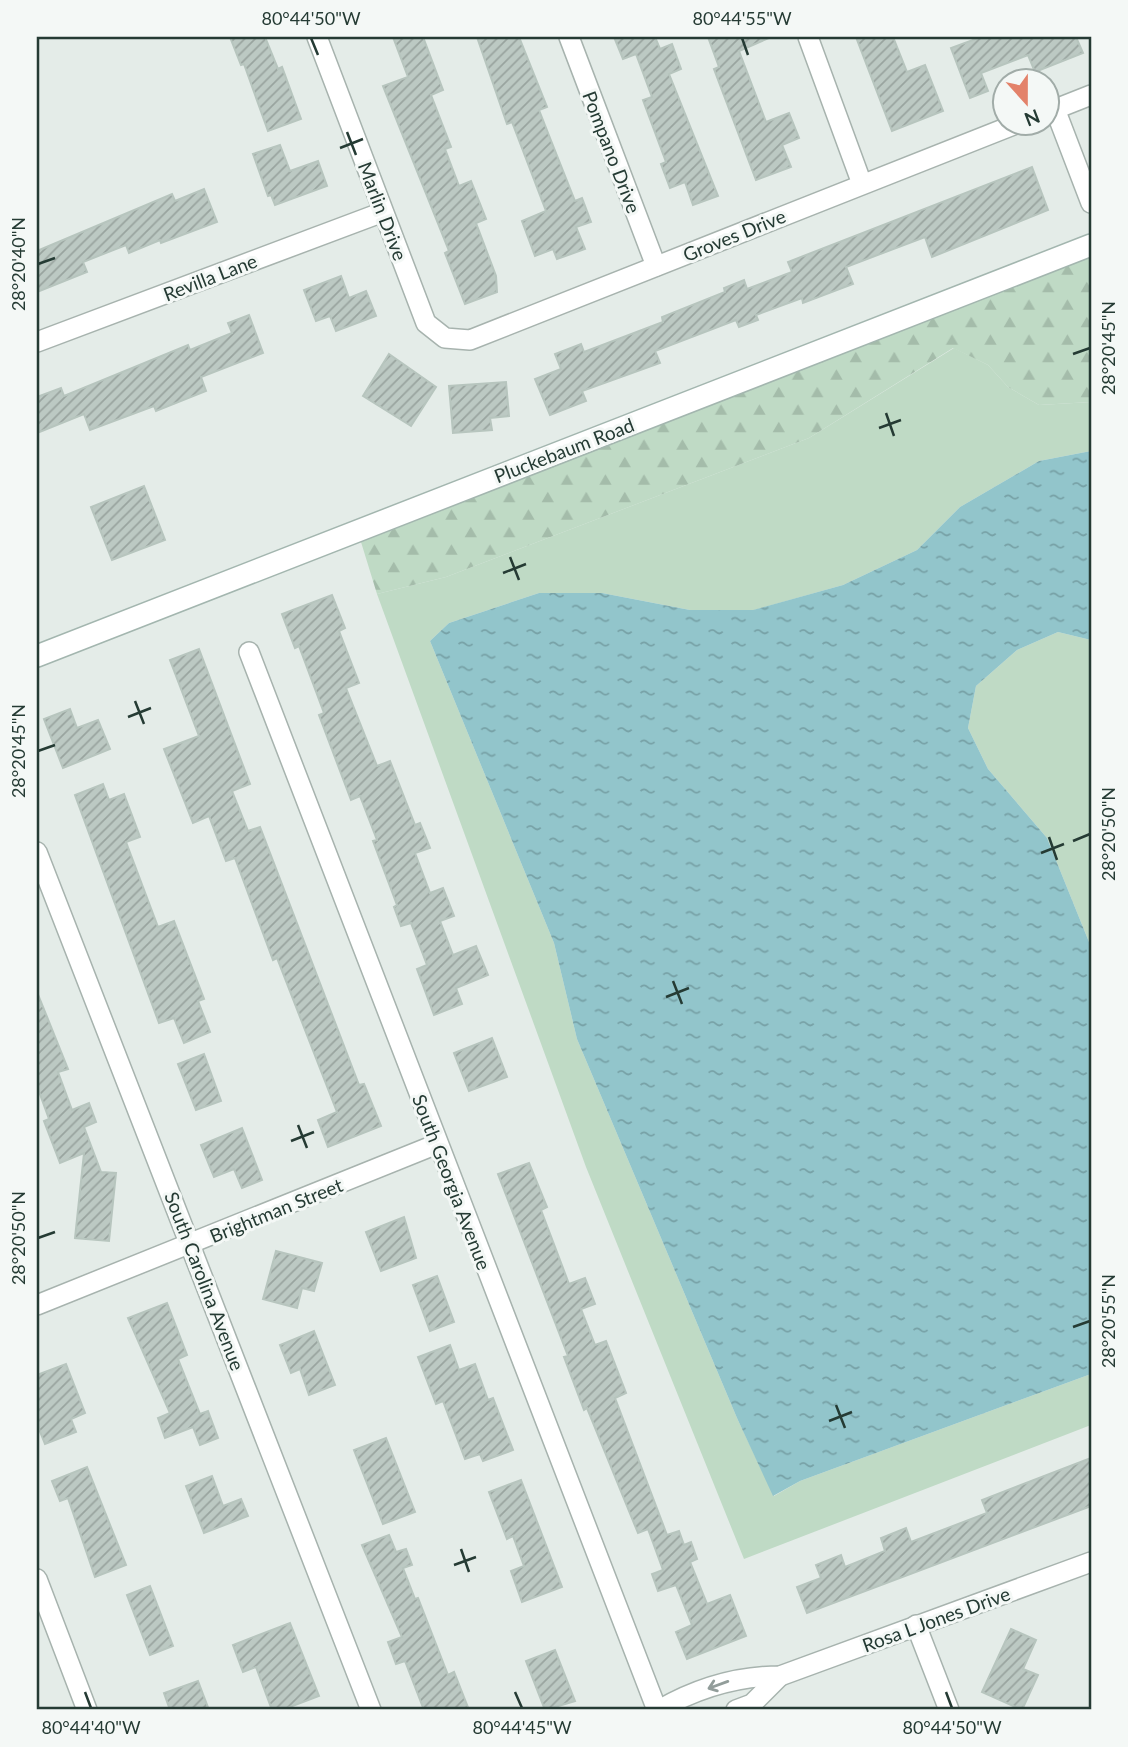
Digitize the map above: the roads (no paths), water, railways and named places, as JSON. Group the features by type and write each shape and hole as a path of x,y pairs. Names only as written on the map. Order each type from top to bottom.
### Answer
{"street":[{"name":"Marlin Drive","path":"317,37 426,323 446,338"},
{"name":"Pompano Drive","path":"569,37 656,266"},
{"path":"808,37 862,184"},
{"path":"1062,107 1091,95"},
{"name":"Groves Drive","path":"446,338 470,340 992,133"},
{"path":"1062,136 1091,203"},
{"name":"Revilla Lane","path":"37,342 383,212"},
{"name":"Pluckebaum Road","path":"37,656 1091,245"},
{"name":"South Georgia Avenue","path":"248,652 658,1710"},
{"name":"South Carolina Avenue","path":"37,852 371,1710"},
{"name":"Brightman Street","path":"37,1305 437,1144"},
{"name":"Rosa L Jones Drive","path":"658,1710 677,1700 744,1676 780,1676 1091,1562"},
{"path":"37,1580 87,1710"},
{"path":"916,1625 949,1710"},
{"name":"Rosa L Jones Drive","path":"736,1710 752,1704 780,1676"}],"water":[{"path":"1091,451 1091,640 1058,632 1017,650 976,686 968,728 988,769 1047,838 1091,947 1091,1374 800,1481 773,1496 737,1418 577,1039 554,943 430,641 449,623 539,593 602,593 690,610 753,610 843,585 917,550 960,507 1039,461"}]}
